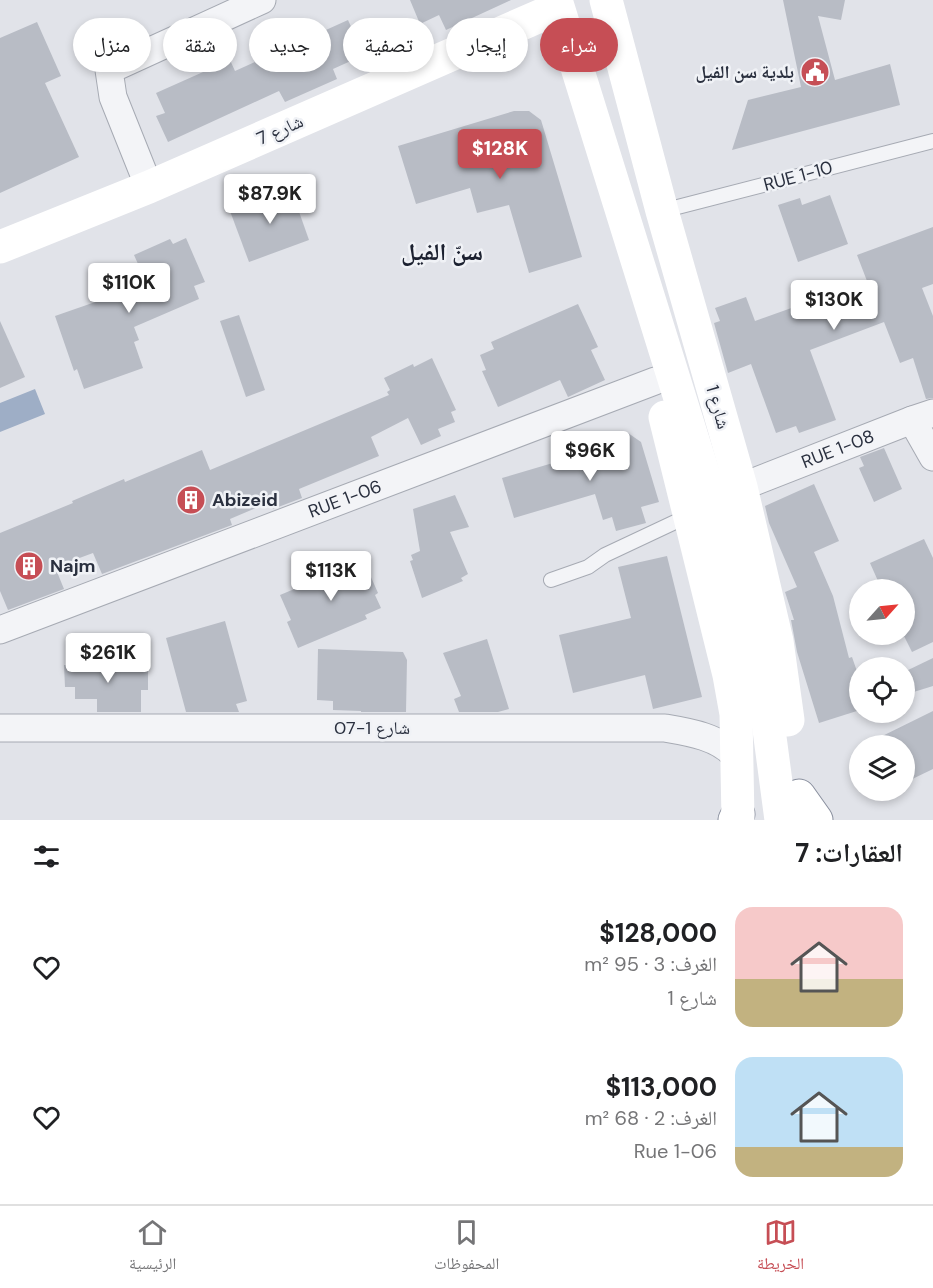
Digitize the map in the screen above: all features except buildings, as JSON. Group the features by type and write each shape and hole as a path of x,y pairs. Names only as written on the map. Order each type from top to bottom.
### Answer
{"main road":[{"name":"شارع 1","path":"606,0 662,211 741,487 777,641 799,814"},
{"name":"شارع 7","path":"0,247 149,187 557,4"},
{"name":"شارع 1","path":"557,4 690,428 729,559 766,707 799,814"},
{"name":"شارع 1","path":"644,285 655,381 719,628 736,714 736,757 741,819"},
{"path":"736,714 741,819"}],"street":[{"path":"149,187 113,97 109,70 262,0"},
{"name":"RUE 1-06","path":"0,630 655,381"},
{"path":"922,417 933,457"},
{"name":"RUE 1-08","path":"741,487 922,417"},
{"name":"شارع 1-07","path":"0,728 665,728 690,733 719,743 736,757"}],"lane":[{"name":"RUE 1-10","path":"662,211 933,141"},
{"path":"551,580 588,567 605,555 690,515"}],"water":[{"path":"35,389 45,414 0,432 0,403"}],"place":[{"name":"بلدية سن الفيل","path":"815,72"},
{"name":"Abizeid","path":"191,500"},
{"name":"Najm","path":"29,566"}],"district":[{"name":"سنّ الفيل","path":"442,252"}]}
